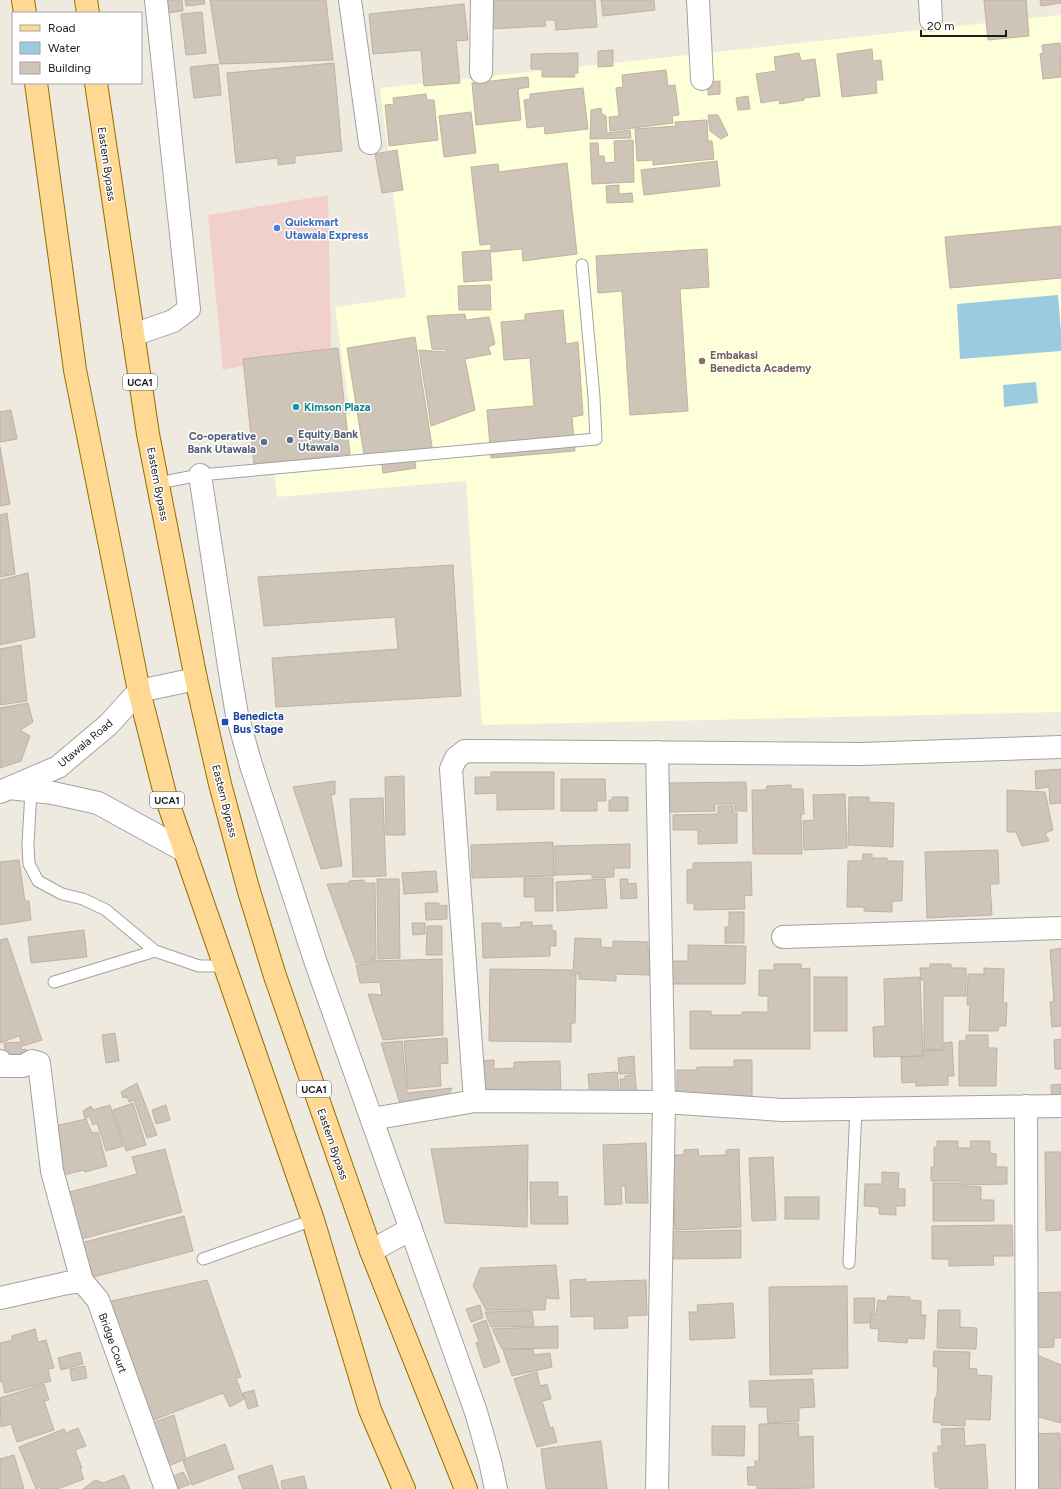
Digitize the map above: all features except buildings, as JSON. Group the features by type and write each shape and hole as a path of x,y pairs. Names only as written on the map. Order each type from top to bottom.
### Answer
{"main road":[{"path":"23,0 25,12"},
{"path":"86,0 88,12"},
{"name":"UCA1","path":"36,84 75,370 139,691 165,794 313,1220 370,1410 404,1489"},
{"name":"Eastern Bypass","path":"96,84 148,434 196,679 220,784 250,896 275,976 371,1251 466,1489"}],"street":[{"path":"133,335 173,321 189,309 156,0"},
{"path":"350,0 370,143"},
{"path":"481,72 482,0"},
{"path":"698,0 702,79"},
{"path":"200,475 237,715 251,765 316,963 476,1412 490,1461 496,1489"},
{"path":"139,691 196,679"},
{"name":"Utawala Road","path":"4,790 58,767 108,726 139,691"},
{"path":"475,1101 451,769 456,758 465,751 861,754 1061,747"},
{"path":"657,752 664,1102 658,1489"},
{"path":"4,790 53,793 98,802 185,851"},
{"path":"783,937 1061,928"},
{"path":"0,1061 3,1066 23,1066 32,1061 39,1063 52,1171 82,1281 0,1298"},
{"path":"372,1119 475,1101 664,1102 782,1110 1061,1106"},
{"path":"1026,1106 1027,1489"},
{"path":"371,1251 411,1229"},
{"name":"Bridge Court","path":"82,1281 98,1300 166,1489"}],"lane":[{"path":"158,483 200,475 596,440 594,397 582,265"},
{"path":"31,791 28,844 29,864 38,881 62,894 82,899 106,910 155,951 199,966 225,966"},
{"path":"54,982 155,951"},
{"path":"849,1264 856,1109"},
{"path":"203,1259 313,1220"}],"shaded area":[{"name":"Embakasi Benedicta Academy","path":"1061,15 1061,712 482,725 466,481 277,497 269,422 350,415 335,307 406,297 380,88"},
{"path":"328,195 331,348 223,370 208,215"}],"water":[{"path":"1058,295 1061,351 960,359 957,304"},
{"path":"1036,382 1038,403 1004,407 1003,385"}],"place":[{"name":"Quickmart Utawala Express","path":"277,228"},
{"name":"Embakasi Benedicta Academy","path":"702,361"},
{"name":"Kimson Plaza","path":"296,407"},
{"name":"Equity Bank Utawala","path":"290,440"},
{"name":"Co-operative Bank Utawala","path":"264,442"},
{"name":"Benedicta Bus Stage","path":"225,722"}]}
